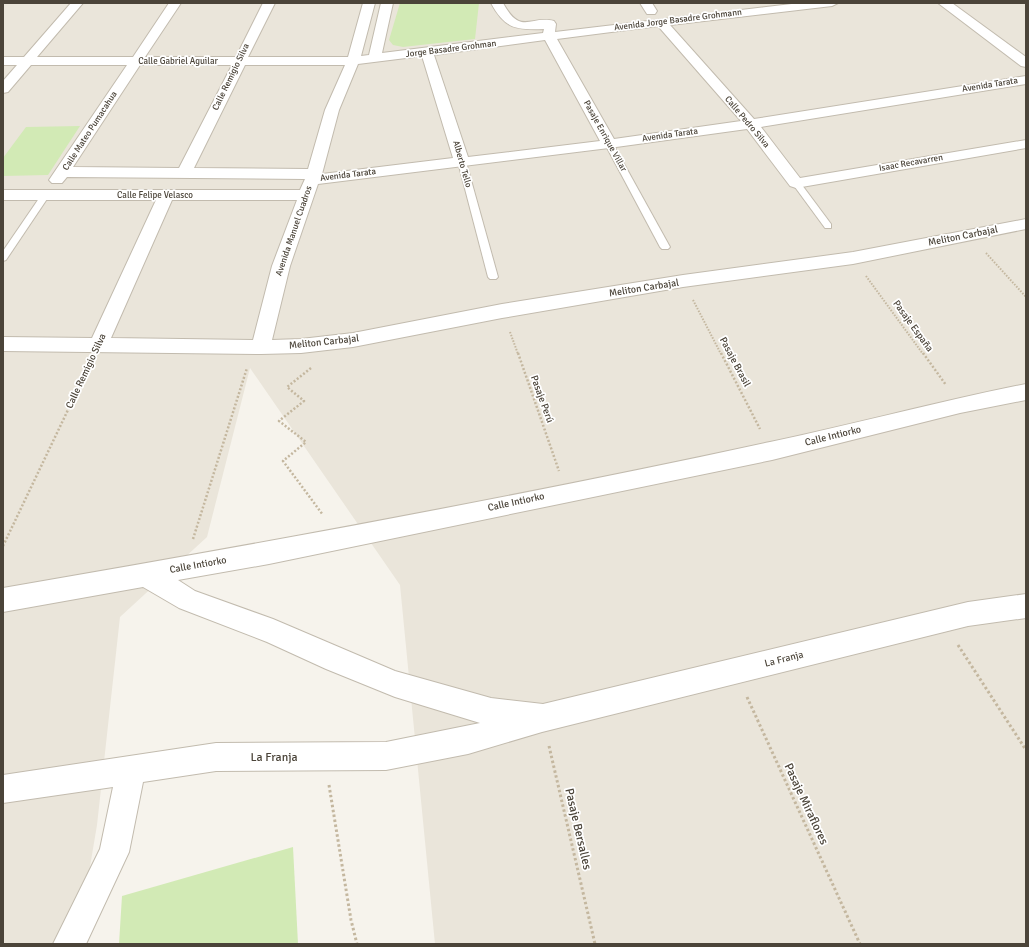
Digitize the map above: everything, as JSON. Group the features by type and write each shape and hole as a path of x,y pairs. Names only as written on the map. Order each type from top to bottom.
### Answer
{"street":[{"path":"3,90 77,3"},
{"name":"Calle Mateo Pumacahua","path":"45,196 64,172 135,61 175,3"},
{"name":"Calle Remigio Silva","path":"184,173 268,3"},
{"name":"Avenida Manuel Cuadros","path":"257,347 281,266 313,177 332,110 353,61 369,3"},
{"path":"375,58 376,45 387,3"},
{"path":"497,3 504,18 512,23 520,26 550,30"},
{"name":"Avenida Jorge Basadre Grohmann","path":"636,13 832,3"},
{"path":"944,3 1026,63"},
{"name":"Avenida Jorge Basadre Grohmann","path":"550,30 654,12"},
{"name":"Calle Pedro Silva","path":"654,12 751,124 796,183"},
{"name":"Avenida Jorge Basadre Grohmann","path":"550,30 605,17"},
{"name":"Jorge Basadre Grohman","path":"353,61 427,53 550,30"},
{"name":"Pasaje Enrique Villar","path":"550,30 609,144"},
{"name":"Alberto Tello","path":"427,53 462,162"},
{"name":"Calle Gabriel Aguilar","path":"3,60 353,61"},
{"name":"Avenida Tarata","path":"313,177 462,162 609,144 751,124 1026,80"},
{"name":"Isaac Recavarren","path":"796,183 1026,144"},
{"path":"64,172 184,173 313,177"},
{"name":"Calle Felipe Velasco","path":"3,195 306,195"},
{"name":"Calle Remigio Silva","path":"98,345 166,195"},
{"name":"Meliton Carbajal","path":"3,344 257,347 301,346 330,343 353,340 502,311 683,281 852,258 1026,224"},
{"name":"Calle Intiorko","path":"3,600 269,553 772,451 960,405 1026,392"},
{"name":"La Franja","path":"146,575 188,600 273,632 335,660 395,684 491,712 543,718"},
{"name":"La Franja","path":"3,789 216,757 386,756 468,740 543,718 942,620 968,614 1026,606"},
{"path":"69,944 114,852 131,770"}],"lane":[{"name":"Pasaje Enrique Villar","path":"609,144 665,247"},
{"name":"Alberto Tello","path":"462,162 493,277"},
{"name":"Calle Pedro Silva","path":"796,183 828,226"},
{"name":"Calle Mateo Pumacahua","path":"3,258 45,196"}],"path":[{"path":"968,235 1026,297"},
{"name":"Pasaje España","path":"852,258 960,405"},
{"name":"Pasaje Brasil","path":"683,281 772,451"},
{"name":"Pasaje Perú","path":"502,311 566,492"},
{"path":"330,343 322,360 287,387 304,401 279,421 306,442 283,461 340,538"},
{"name":"Calle Remigio Silva","path":"3,546 98,345"},
{"path":"184,567 257,347"},
{"path":"942,620 1026,750"},
{"name":"Pasaje Miraflores","path":"735,672 860,944"},
{"name":"Pasaje Bersalles","path":"543,718 595,944"},
{"path":"326,757 342,867 357,944"}],"shaded area":[{"path":"3,3 1026,3 1026,944 435,944 400,585 250,368 207,537 120,617 97,825 77,944 3,944"}],"green space":[{"path":"400,3 479,3 475,39 403,47 393,45 389,40"},
{"path":"80,126 48,175 3,176 3,158 26,127"},
{"path":"293,847 298,944 119,944 122,896"}]}
